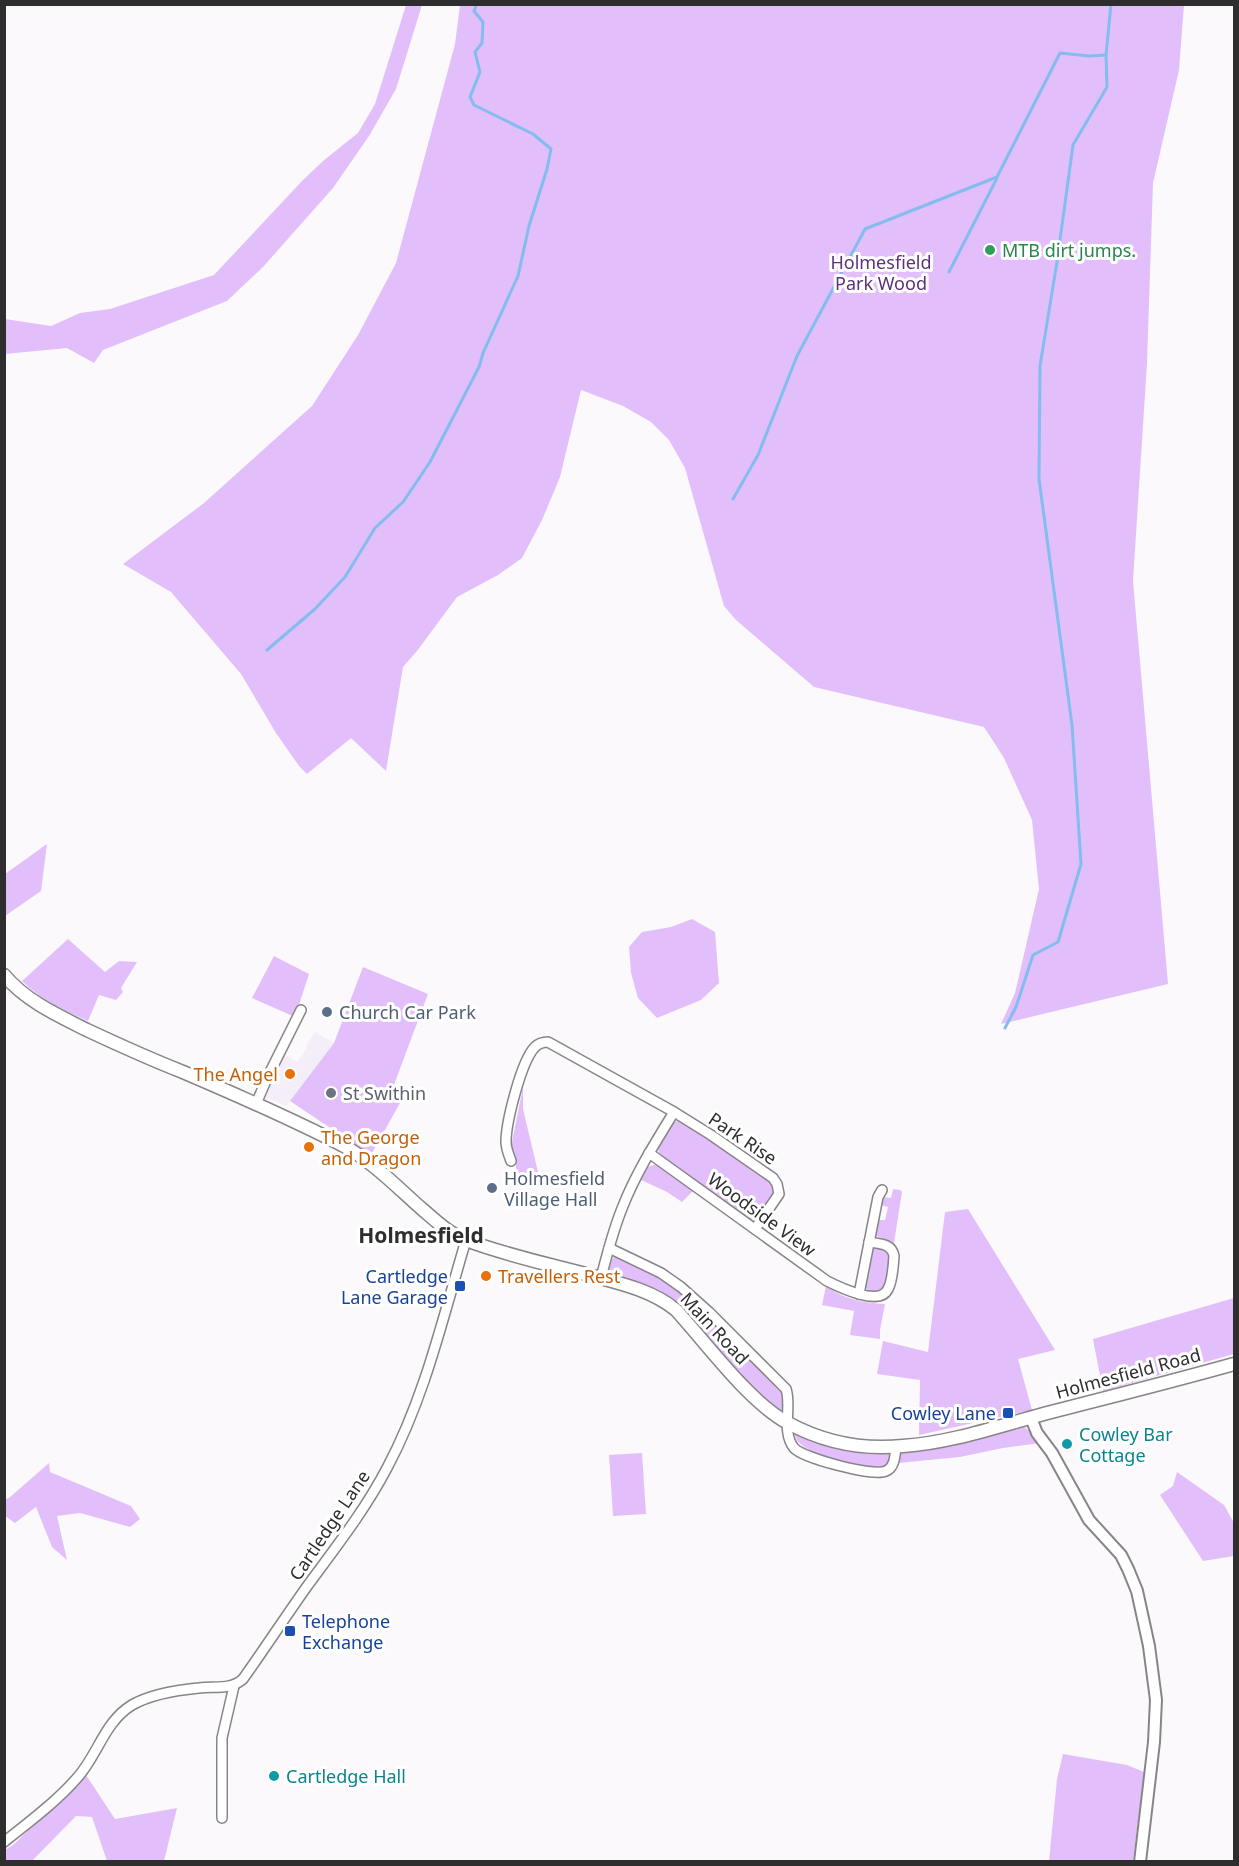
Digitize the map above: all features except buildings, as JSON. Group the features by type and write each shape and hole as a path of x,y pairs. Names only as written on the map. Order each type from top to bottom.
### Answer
{"main road":[{"name":"Main Road","path":"4,975 31,999 66,1019 119,1045 316,1132 362,1158 438,1223 466,1240 653,1294 676,1310 757,1399 788,1423 821,1437 853,1445 896,1447 939,1440 1031,1418"},
{"name":"Holmesfield Road","path":"1031,1418 1234,1364"}],"street":[{"path":"256,1104 301,1010"},
{"path":"511,1161 506,1146 506,1137 515,1094 531,1052 543,1042 560,1048 674,1112 649,1153 622,1208 601,1278"},
{"name":"Park Rise","path":"674,1112 773,1178 779,1194 755,1229"},
{"name":"Woodside View","path":"649,1153 827,1281 845,1290 878,1297 884,1295 888,1290 894,1250 890,1246 868,1242"},
{"path":"859,1294 868,1242 878,1197 882,1190"},
{"name":"Cartledge Lane","path":"222,1818 222,1738 234,1686 243,1679 366,1505 388,1468 421,1390 466,1240"},
{"path":"609,1248 661,1273 681,1287 786,1389 790,1440 797,1451 849,1468 881,1472 891,1467 896,1447"},
{"path":"1031,1418 1037,1433 1052,1453 1089,1520 1121,1555 1137,1591 1149,1646 1156,1700 1154,1742 1140,1862"},
{"path":"4,1842 77,1778 104,1734 126,1709 140,1701 174,1692 201,1687 234,1686"}],"shaded area":[{"path":"315,1032 334,1043 286,1106 266,1097 268,1086 283,1054 297,1062"}],"green space":[{"path":"406,5 422,5 396,89 369,136 333,188 263,267 227,301 103,350 94,363 67,348 5,354 5,319 51,326 80,313 110,309 214,275 302,181 358,133 375,104"},
{"name":"Holmesfield Park Wood","path":"460,5 1184,5 1179,70 1153,183 1147,363 1133,581 1168,984 1001,1024 1015,993 1039,889 1032,820 1004,758 984,727 814,687 736,620 724,606 685,468 669,440 651,422 623,406 581,390 560,477 542,520 522,558 498,575 457,597 403,667 386,771 351,738 307,774 276,733 241,674 171,592 123,564 204,503 312,406 358,335 396,263 455,44"},
{"path":"47,844 41,891 5,916 5,874"},
{"path":"692,919 715,932 719,983 701,1000 657,1018 638,998 631,973 629,947 642,932 671,927"},
{"path":"68,939 105,972 119,961 137,962 121,988 123,992 116,1000 99,995 88,1021 53,1004 22,981"},
{"path":"274,956 309,974 295,1017 252,998"},
{"path":"363,967 428,994 389,1098 400,1103 371,1155 290,1101 334,1043"},
{"path":"523,1087 523,1109 538,1172 537,1177 516,1173 516,1161 511,1147"},
{"path":"678,1121 710,1137 769,1180 774,1191 767,1207 759,1217 755,1220 749,1219 663,1158 658,1147 673,1123"},
{"path":"658,1165 695,1189 682,1202 639,1179 647,1167"},
{"path":"893,1189 902,1192 894,1243 874,1235 878,1220 885,1220 888,1207 881,1205 882,1197 891,1198"},
{"path":"968,1209 1055,1350 1018,1359 1032,1410 919,1435 920,1380 877,1374 883,1341 928,1352 945,1212"},
{"path":"879,1246 889,1251 891,1258 883,1291 872,1292 868,1291 865,1286 871,1251"},
{"path":"617,1255 648,1269 680,1291 731,1337 783,1390 784,1407 782,1410 778,1411 750,1386 688,1314 671,1299 651,1288 607,1275 612,1259"},
{"path":"826,1286 854,1300 885,1304 880,1339 850,1335 854,1311 822,1305"},
{"path":"1234,1298 1234,1354 1103,1391 1093,1339"},
{"path":"1024,1426 1040,1443 960,1457 888,1464 880,1467 857,1466 819,1455 800,1444 794,1433 815,1441 868,1450"},
{"path":"642,1453 646,1514 613,1516 609,1455"},
{"path":"49,1463 50,1472 131,1506 140,1519 130,1527 80,1513 57,1516 67,1560 52,1547 36,1507 15,1523 5,1516 5,1499"},
{"path":"1177,1472 1224,1505 1234,1523 1234,1556 1203,1561 1160,1495 1173,1486"},
{"path":"1063,1754 1127,1765 1144,1772 1133,1861 1049,1861 1057,1779"},
{"path":"86,1775 115,1819 177,1808 164,1861 107,1861 92,1817 76,1816 32,1861 5,1861 4,1850 12,1846"}],"waterway":[{"path":"267,650 315,609 345,577 375,528 403,502 430,462 479,367 483,353 518,276 529,226 551,149 533,134 474,105 470,97 480,72 475,52 482,43 483,22 474,11 477,4"},
{"path":"1005,1028 1016,1007 1033,955 1058,942 1081,864 1072,725 1039,479 1040,366 1073,145 1107,87 1106,55 1111,4"},
{"path":"733,499 758,455 797,356 865,229 997,177 1060,53 1106,55"},
{"path":"949,272 997,178"}],"place":[{"name":"MTB dirt jumps.","path":"990,250"},
{"name":"Church Car Park","path":"327,1012"},
{"name":"The Angel","path":"290,1074"},
{"name":"St Swithin","path":"331,1093"},
{"name":"The George and Dragon","path":"309,1147"},
{"name":"Holmesfield Village Hall","path":"492,1188"},
{"name":"Travellers Rest","path":"486,1276"},
{"name":"Cartledge Lane Garage","path":"460,1286"},
{"name":"Cowley Lane","path":"1008,1413"},
{"name":"Cowley Bar Cottage","path":"1067,1444"},
{"name":"Telephone Exchange","path":"290,1631"},
{"name":"Cartledge Hall","path":"274,1776"}],"district":[{"name":"Holmesfield","path":"421,1235"}]}
